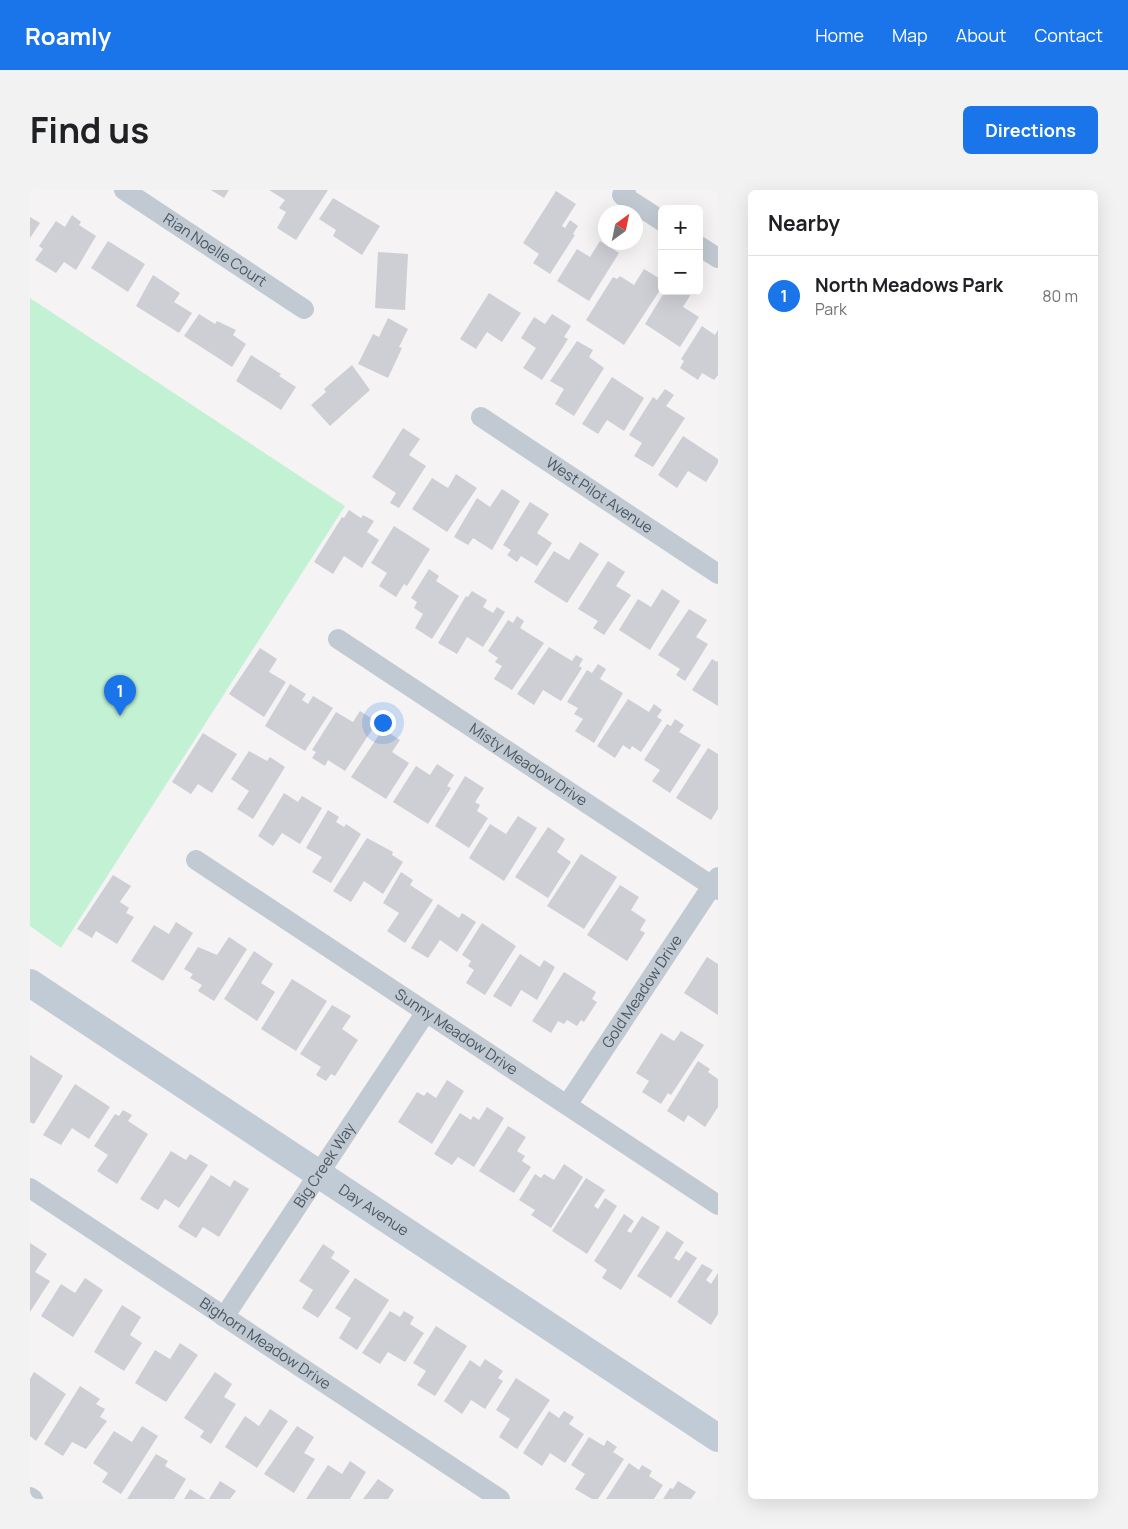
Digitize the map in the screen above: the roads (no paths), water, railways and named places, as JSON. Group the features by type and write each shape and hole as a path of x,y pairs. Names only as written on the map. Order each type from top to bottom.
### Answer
{"street":[{"name":"Rian Noelle Court","path":"124,190 304,310"},
{"path":"626,190 622,195 658,218"},
{"path":"703,249 718,258"},
{"name":"West Pilot Avenue","path":"480,417 718,574"},
{"name":"Misty Meadow Drive","path":"338,639 716,884"},
{"name":"Sunny Meadow Drive","path":"196,860 718,1205"},
{"name":"Gold Meadow Drive","path":"567,1105 716,884"},
{"name":"Day Avenue","path":"30,983 718,1438"},
{"name":"Big Creek Way","path":"224,1317 426,1012"},
{"name":"Bighorn Meadow Drive","path":"30,1188 500,1499"}],"place":[{"name":"North Meadows Park","path":"120,716"}]}
